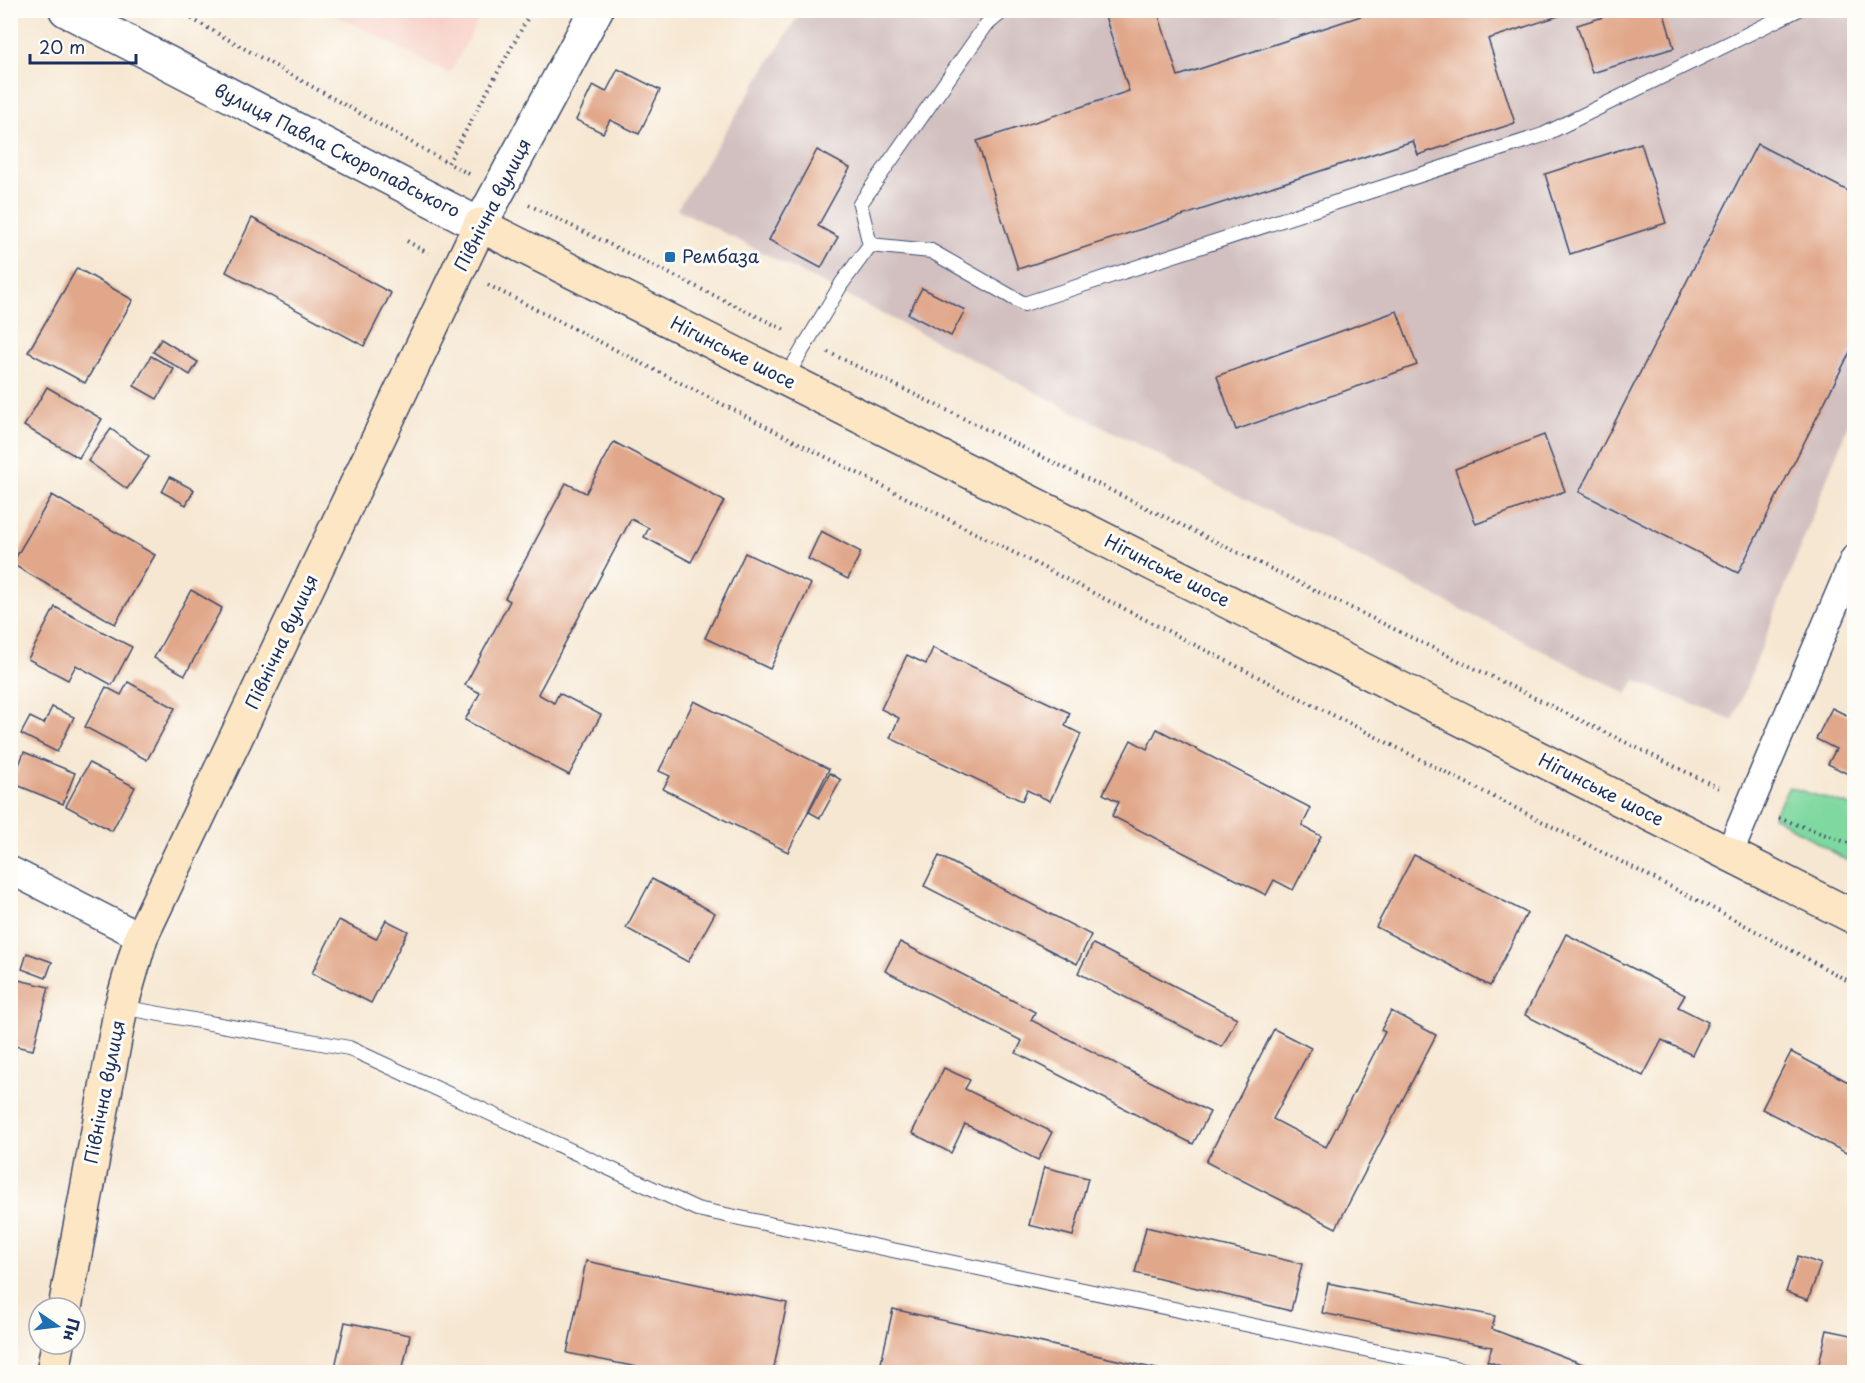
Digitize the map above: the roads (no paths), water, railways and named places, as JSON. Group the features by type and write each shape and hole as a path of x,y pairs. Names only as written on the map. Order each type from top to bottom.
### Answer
{"main road":[{"name":"Північна вулиця","path":"67,1296 121,1007 141,938 480,225"},
{"name":"Нігинське шосе","path":"480,225 1854,917"},
{"path":"53,1372 56,1356"}],"street":[{"name":"вулиця Павла Скоропадського","path":"66,10 480,225"},
{"name":"Північна вулиця","path":"480,225 596,10"},
{"path":"1729,854 1854,559"},
{"path":"10,870 141,938"}],"lane":[{"path":"785,379 843,283 870,245 860,204 986,25 1004,10"},
{"path":"870,245 931,251 1024,304 1543,135 1797,10"},
{"path":"121,1007 349,1048 697,1209 1474,1372"}],"place":[{"name":"Рембаза","path":"670,257"}]}
